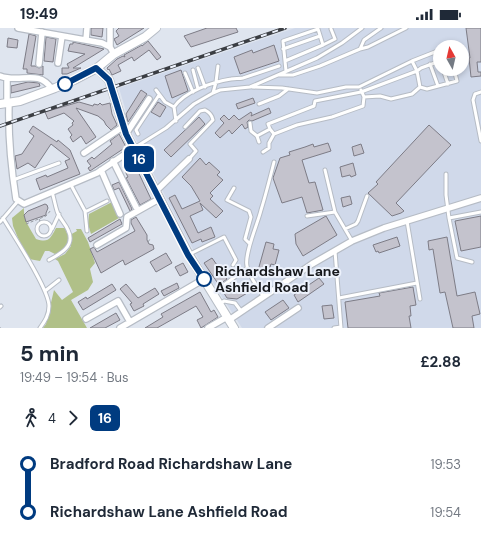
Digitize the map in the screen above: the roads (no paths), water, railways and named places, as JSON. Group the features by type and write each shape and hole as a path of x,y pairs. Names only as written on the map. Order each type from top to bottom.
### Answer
{"main road":[{"path":"5,103 20,101 52,89 96,68 112,51 145,37 156,28"},
{"path":"96,68 109,80 125,130 188,255 234,328"}],"street":[{"path":"18,28 102,42 112,51"},
{"path":"86,40 87,28"},
{"path":"110,28 112,51"},
{"path":"38,64 42,32"},
{"path":"58,63 62,36"},
{"path":"0,76 7,79 40,78 47,82 52,89"},
{"path":"7,79 5,103 13,180 16,199 18,201 24,204 71,185 101,170 134,148"},
{"path":"84,153 125,130 149,99"},
{"path":"96,244 126,228 127,217 157,196 190,158"},
{"path":"113,161 136,207"},
{"path":"101,170 120,214"},
{"path":"208,328 228,319 352,241 378,230 481,198"},
{"path":"120,328 204,279"},
{"path":"86,319 118,301 130,322"},
{"path":"268,328 298,308"}],"lane":[{"path":"250,86 316,58 342,43 362,28"},
{"path":"360,49 364,40 381,28"},
{"path":"276,75 293,75 320,66 368,47 406,28"},
{"path":"286,71 283,41 318,29 323,45"},
{"path":"285,61 335,39 331,29"},
{"path":"283,49 320,36"},
{"path":"134,148 176,121 194,104 220,90 250,86 317,93 346,87 359,87 412,61 433,53"},
{"path":"412,61 417,71 420,87"},
{"path":"315,101 362,92 417,71 433,63"},
{"path":"430,64 438,86"},
{"path":"213,93 218,66"},
{"path":"176,121 174,107 178,101 198,89 216,82 242,78 279,66"},
{"path":"198,68 205,87"},
{"path":"193,70 198,89"},
{"path":"185,73 193,92"},
{"path":"446,76 448,84"},
{"path":"420,87 427,89 448,84 457,81 456,76"},
{"path":"263,152 269,148 269,143 274,134 297,125 332,117 363,106 364,97 359,87"},
{"path":"364,97 380,96 391,99 412,94 420,87"},
{"path":"259,104 279,96 288,89"},
{"path":"156,90 165,102 174,107"},
{"path":"481,92 475,94 473,100 481,141"},
{"path":"274,134 268,124 314,106 317,93"},
{"path":"138,134 136,130 159,95"},
{"path":"185,127 200,111 205,110 212,116 213,120 190,144 196,151 190,158"},
{"path":"250,123 251,131 257,136 259,142"},
{"path":"257,136 270,129"},
{"path":"263,296 247,268 247,262 250,244 262,209 274,162"},
{"path":"13,180 58,163"},
{"path":"325,170 335,212 352,241"},
{"path":"446,174 449,218 457,258 472,262"},
{"path":"71,185 85,211 88,231"},
{"path":"234,188 227,200 249,211 251,217 245,239 250,244"},
{"path":"49,260 65,251 70,242 69,231 59,214 52,192"},
{"path":"345,229 356,224 367,196"},
{"path":"0,222 18,201"},
{"path":"85,211 107,201"},
{"path":"307,216 335,212"},
{"path":"449,218 481,212"},
{"path":"52,229 48,223 40,221 37,228 39,235 46,236 50,234 59,214"},
{"path":"4,218 48,299 49,306 46,319 40,328"},
{"path":"407,221 420,300"},
{"path":"188,255 224,237 236,260 233,265"},
{"path":"334,328 341,327 335,251"},
{"path":"212,294 247,268"},
{"path":"45,291 59,280"},
{"path":"339,298 417,283"},
{"path":"219,304 224,301 235,303 241,311"}],"railway":[{"path":"0,126 285,28"}],"place":[{"name":"Richardshaw Lane Ashfield Road","path":"204,279"}]}
